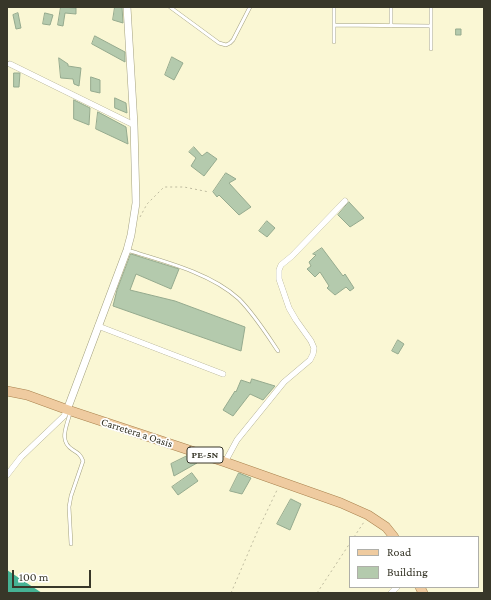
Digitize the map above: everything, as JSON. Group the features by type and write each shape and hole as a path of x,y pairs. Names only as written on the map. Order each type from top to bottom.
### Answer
{"main road":[{"name":"Carretera a Oasis","path":"7,391 27,395 69,411 281,482 368,515 386,528 393,536"}],"street":[{"path":"7,475 21,457 69,411 98,326 127,250 131,235 136,203 134,125 127,7"},
{"path":"10,64 134,125"},
{"path":"225,462 238,440 284,382 310,360 313,354 314,348 289,308 279,279 279,270 282,265 344,201"},
{"path":"98,326 223,374"}],"lane":[{"path":"170,7 219,43 226,45 230,44 233,40 250,7"},
{"path":"334,7 334,42"},
{"path":"391,7 391,26"},
{"path":"431,7 431,49"},
{"path":"334,25 431,26"},
{"path":"127,250 180,266 220,285 238,299 256,319 278,351"},
{"path":"69,411 64,435 64,443 82,456 83,461 71,496 69,507 71,544"}],"path":[{"path":"138,223 147,204 164,187 184,187 209,192"},
{"path":"231,593 258,530 281,482"},
{"path":"355,536 368,515"},
{"path":"318,593 349,545"}],"water":[{"path":"7,570 42,593 7,593"}],"building":[{"path":"61,7 76,8 76,14 65,13 63,26 58,25"},
{"path":"115,7 122,7 123,23 113,20"},
{"path":"18,13 21,28 16,29 13,15"},
{"path":"45,13 53,15 50,25 43,24"},
{"path":"456,29 461,29 461,35 456,35"},
{"path":"95,36 125,52 125,62 92,44"},
{"path":"172,57 183,63 174,80 165,75"},
{"path":"59,58 68,64 68,66 81,68 79,86 74,84 73,79 61,78"},
{"path":"14,73 20,73 19,87 14,87"},
{"path":"91,77 100,80 100,93 91,91"},
{"path":"115,98 126,103 127,113 115,108"},
{"path":"74,100 90,108 89,125 74,119"},
{"path":"98,112 126,127 128,144 96,129"},
{"path":"194,147 202,156 207,152 217,159 204,176 191,166 196,158 189,152"},
{"path":"226,173 236,179 229,183 251,207 239,215 219,195 217,197 213,192"},
{"path":"349,202 364,218 350,227 338,215"},
{"path":"267,221 275,228 267,237 259,231"},
{"path":"322,248 343,276 345,274 354,288 350,291 346,287 335,295 327,288 329,286 320,272 315,277 307,269 311,266 309,262 316,255 313,254"},
{"path":"131,254 179,269 171,289 136,274 130,290 175,301 245,327 241,351 113,306 117,290"},
{"path":"398,340 404,344 398,354 392,351"},
{"path":"252,379 275,386 263,400 250,394 233,416 223,410 235,391 236,392 241,380 250,383"},
{"path":"187,456 192,458 197,463 174,476 171,464"},
{"path":"192,473 198,481 178,495 172,487"},
{"path":"239,473 251,478 242,494 230,491"},
{"path":"291,499 301,504 290,530 277,524"}]}
